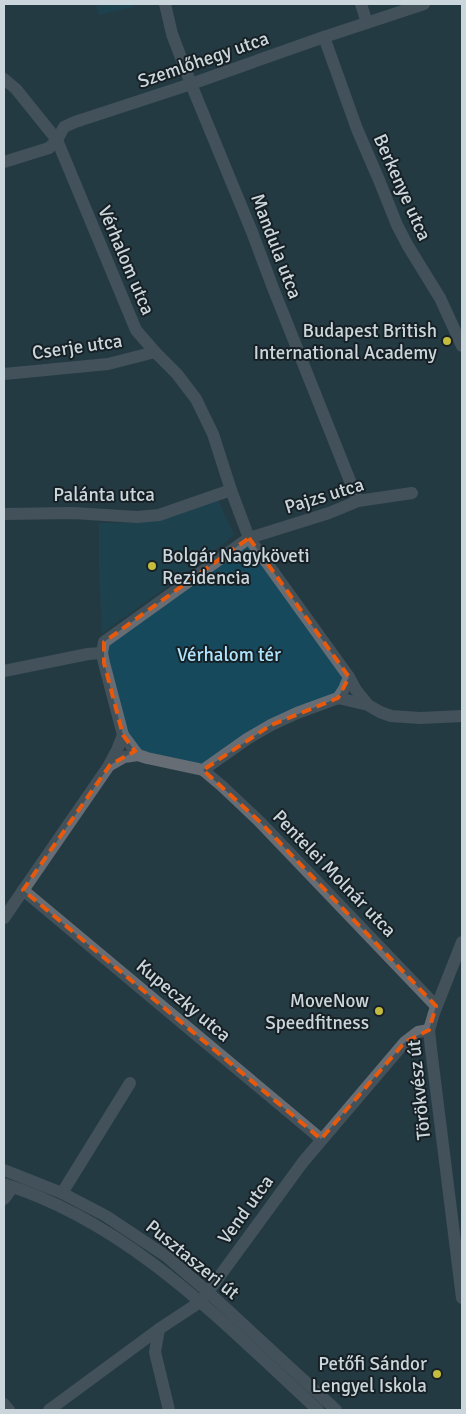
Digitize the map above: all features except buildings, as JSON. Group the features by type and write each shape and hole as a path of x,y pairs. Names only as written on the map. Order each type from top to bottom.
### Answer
{"street":[{"name":"Mandula utca","path":"165,4 172,34 191,84 252,232 276,297 358,501"},
{"path":"361,4 367,23"},
{"name":"Szemlőhegy utca","path":"4,162 49,148 57,140 64,127 75,122 424,4"},
{"name":"Berkenye utca","path":"324,37 357,129 397,225 440,298 462,346"},
{"name":"Vérhalom utca","path":"4,79 16,89 57,140 136,330 177,374 196,399 213,434 249,538"},
{"name":"Cserje utca","path":"4,374 108,364 155,352"},
{"name":"Palánta utca","path":"4,514 73,513 137,517 158,515 231,490"},
{"name":"Pajzs utca","path":"249,538 358,501 412,493"},
{"path":"138,755 123,735 102,653 104,642 249,538 368,705"},
{"path":"4,671 88,654 102,653"},
{"path":"338,698 349,677"},
{"path":"110,765 124,757 138,755 203,770 247,739 271,725 338,698 368,705 391,716 420,718 462,716"},
{"path":"4,918 110,765 123,735"},
{"name":"Pentelei Molnár utca","path":"203,770 260,822 436,1006"},
{"name":"Kupeczky utca","path":"23,890 321,1140"},
{"name":"Törökvész út","path":"462,942 436,1006 430,1030 430,1049 462,1298"},
{"name":"Vend utca","path":"49,1410 204,1297 321,1140 405,1042 418,1032 430,1030"},
{"path":"62,1193 130,1083"},
{"name":"Pusztaszeri út","path":"4,1170 62,1193 106,1216 166,1256 204,1297 318,1410"},
{"path":"4,1199 9,1185"},
{"name":"Pusztaszeri út","path":"9,1185 60,1207 105,1230 204,1297 336,1410"},
{"path":"159,1329 155,1352 169,1410"},
{"path":"4,1404 9,1410"}],"highlighted area":[{"path":"249,538 349,677 338,698 271,725 203,770 260,822 436,1006 429,1030 405,1042 321,1139 23,890 110,765 135,751 123,735 104,663 104,642"}],"green space":[{"path":"96,4 133,4 133,7 99,15"},
{"path":"218,500 234,535 175,581 102,633 99,523 137,523 160,520"},
{"name":"Vérhalom tér","path":"249,538 349,677 344,689 297,713 203,770 147,758 123,735 104,642"}],"place":[{"name":"Budapest British International Academy","path":"447,341"},
{"name":"Bolgár Nagyköveti Rezidencia","path":"152,566"},
{"name":"MoveNow Speedfitness","path":"379,1011"},
{"name":"Petőfi Sándor Lengyel Iskola","path":"437,1374"}]}
